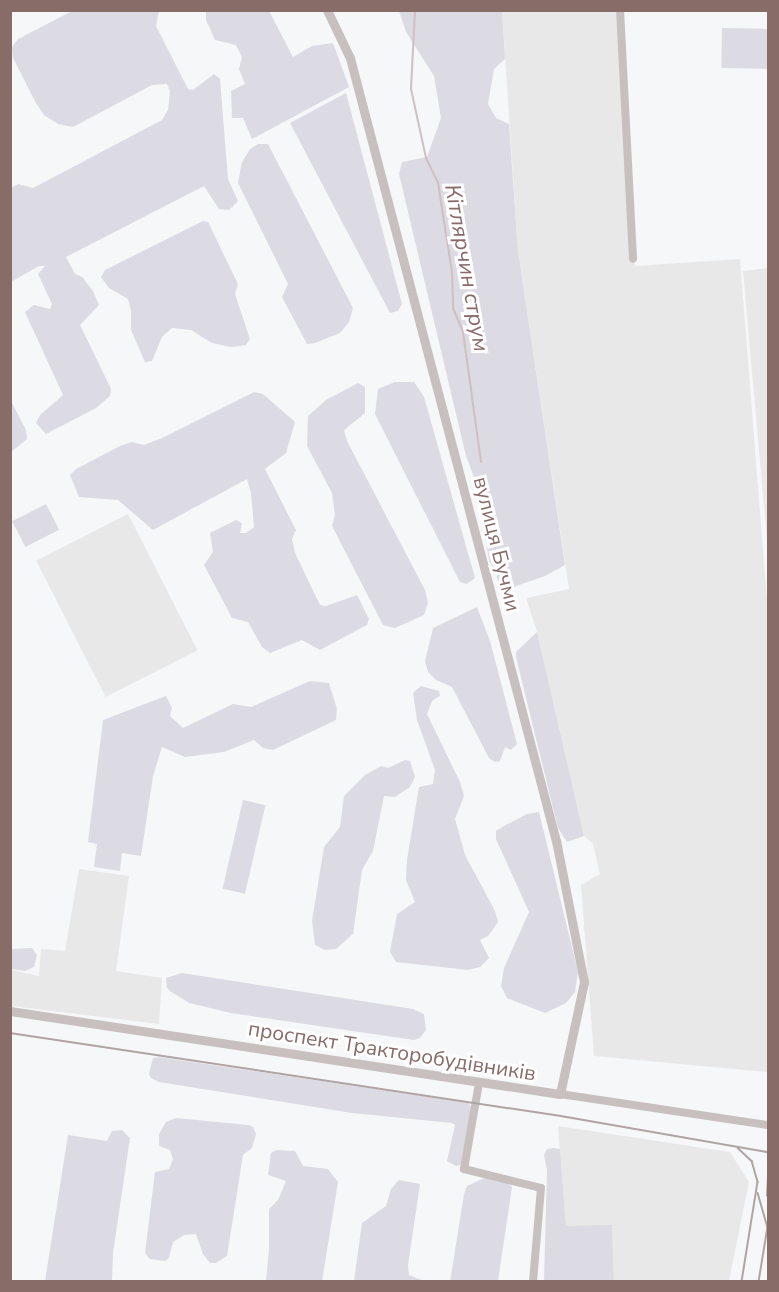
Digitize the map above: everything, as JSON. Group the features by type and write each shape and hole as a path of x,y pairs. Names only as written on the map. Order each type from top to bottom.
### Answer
{"street":[{"name":"вулиця Бучми","path":"327,10 353,69 556,841 584,982 560,1094"},
{"path":"620,10 633,259"},
{"name":"проспект Тракторобудівників","path":"10,1011 768,1125"},
{"path":"479,1083 464,1169 541,1188 533,1281"}],"shaded area":[{"path":"74,10 159,11 156,26 188,89 193,90 214,74 220,79 228,179 238,201 229,210 219,209 204,186 66,257 75,274 82,277 93,291 99,305 80,325 111,389 110,396 96,408 46,434 36,423 40,415 63,395 25,312 34,305 50,309 52,304 38,274 45,266 39,266 11,282 11,188 18,184 33,188 162,120 168,110 170,91 167,84 152,85 73,127 58,124 44,115 13,58 12,47 18,39"},
{"path":"206,11 269,11 293,57 312,46 333,43 349,87 252,139 243,118 232,118 231,91 245,84 239,69 242,57 236,45 215,40 206,20"},
{"path":"399,11 502,11 505,59 494,69 488,104 496,118 509,124 518,251 565,565 545,576 516,586 508,594 500,593 498,580 489,560 476,482 466,456 399,174 402,162 427,157 441,118 434,76 406,32"},
{"path":"502,11 618,11 635,266 740,259 768,613 768,1072 594,1056 581,885 600,874 593,844 584,836 537,632 526,598 569,589 518,251"},
{"path":"722,28 768,29 767,69 721,68"},
{"path":"346,93 402,304 398,311 390,313 290,123"},
{"path":"258,144 268,144 353,308 349,322 340,333 315,343 307,344 282,297 288,284 238,183 242,162 250,149"},
{"path":"203,221 208,222 238,284 235,294 250,339 246,345 231,347 212,343 191,330 172,328 162,337 152,361 145,362 131,330 131,311 128,299 109,288 101,277 105,270"},
{"path":"768,268 768,552 743,271"},
{"path":"395,382 414,382 424,397 475,578 467,584 460,582 375,414 378,389"},
{"path":"358,383 365,387 365,413 344,430 347,441 425,590 428,603 424,615 395,628 383,625 332,526 335,515 332,493 307,446 308,416 326,400"},
{"path":"254,392 263,394 295,422 286,453 265,469 296,530 292,539 295,553 320,605 326,606 357,595 369,619 367,625 320,650 302,640 270,653 262,647 248,622 232,618 204,565 213,552 210,533 236,520 242,523 240,533 246,533 254,527 251,493 247,479 153,530 118,500 79,497 70,475 76,469 120,446 132,442 144,445 162,438"},
{"path":"10,399 26,430 27,439 11,452"},
{"path":"46,504 59,530 25,547 12,521"},
{"path":"128,514 197,650 106,697 36,561"},
{"path":"477,607 490,641 517,744 511,750 505,747 500,761 495,762 489,758 452,687 436,680 428,672 425,661 433,628"},
{"path":"537,632 584,836 567,842 558,828 516,657 516,652"},
{"path":"310,681 329,683 337,709 336,720 273,750 263,748 254,740 224,752 185,757 162,747 153,776 141,856 122,853 120,871 94,867 97,844 88,842 103,720 166,696 172,708 170,716 183,728 233,704 251,707"},
{"path":"421,686 439,691 440,696 432,701 427,714 460,782 464,796 455,819 465,855 495,911 498,922 488,936 480,940 489,958 480,967 468,970 396,962 390,952 397,914 415,902 406,880 407,860 419,787 433,784 435,770 417,720 413,693"},
{"path":"405,760 410,761 415,777 410,787 395,797 384,796 373,851 362,870 353,934 336,949 325,950 315,945 312,921 324,847 340,827 344,796 365,775 381,766 388,768"},
{"path":"243,800 265,805 245,894 223,889"},
{"path":"539,812 578,972 575,992 566,1003 545,1013 507,998 501,986 504,968 529,912 496,839 496,831 527,814"},
{"path":"79,869 129,876 116,971 162,978 159,1024 11,1006 11,970 39,976 41,949 65,951"},
{"path":"32,948 37,955 34,967 25,971 11,969 11,949"},
{"path":"182,973 413,1009 424,1014 426,1030 420,1038 414,1040 231,1013 189,1003 170,991 167,988 166,978"},
{"path":"159,1057 469,1103 471,1108 463,1164 456,1166 447,1161 455,1125 452,1123 352,1113 159,1082 151,1078 149,1074 153,1058"},
{"path":"176,1118 248,1125 253,1127 256,1134 252,1148 243,1155 227,1256 216,1263 210,1263 203,1254 196,1234 184,1235 173,1242 169,1258 165,1261 150,1259 145,1253 155,1172 169,1169 173,1159 170,1150 159,1146 159,1134 166,1122"},
{"path":"558,1126 730,1152 749,1182 729,1281 614,1281 612,1226 566,1226"},
{"path":"122,1130 130,1138 113,1253 112,1281 45,1281 68,1135 107,1141 112,1131"},
{"path":"547,1149 560,1149 566,1226 612,1225 614,1281 544,1281 547,1170 544,1155"},
{"path":"276,1150 295,1151 303,1166 328,1169 338,1182 322,1281 266,1281 269,1209 278,1200 286,1181 268,1175 271,1153"},
{"path":"487,1177 507,1182 512,1187 498,1281 450,1282 464,1194 467,1186"},
{"path":"399,1180 420,1184 408,1265 409,1275 424,1281 354,1281 362,1223 386,1206 391,1189"}],"waterway":[{"name":"Кітлярчин струм","path":"415,10 411,89 426,158 438,183 452,272 453,308 463,332 481,462"}],"tram line":[{"path":"10,1033 561,1116 768,1152"},
{"path":"738,1148 752,1161 758,1182 742,1282"},
{"path":"767,1196 768,1175"},
{"path":"758,1193 768,1227 759,1282"}]}
